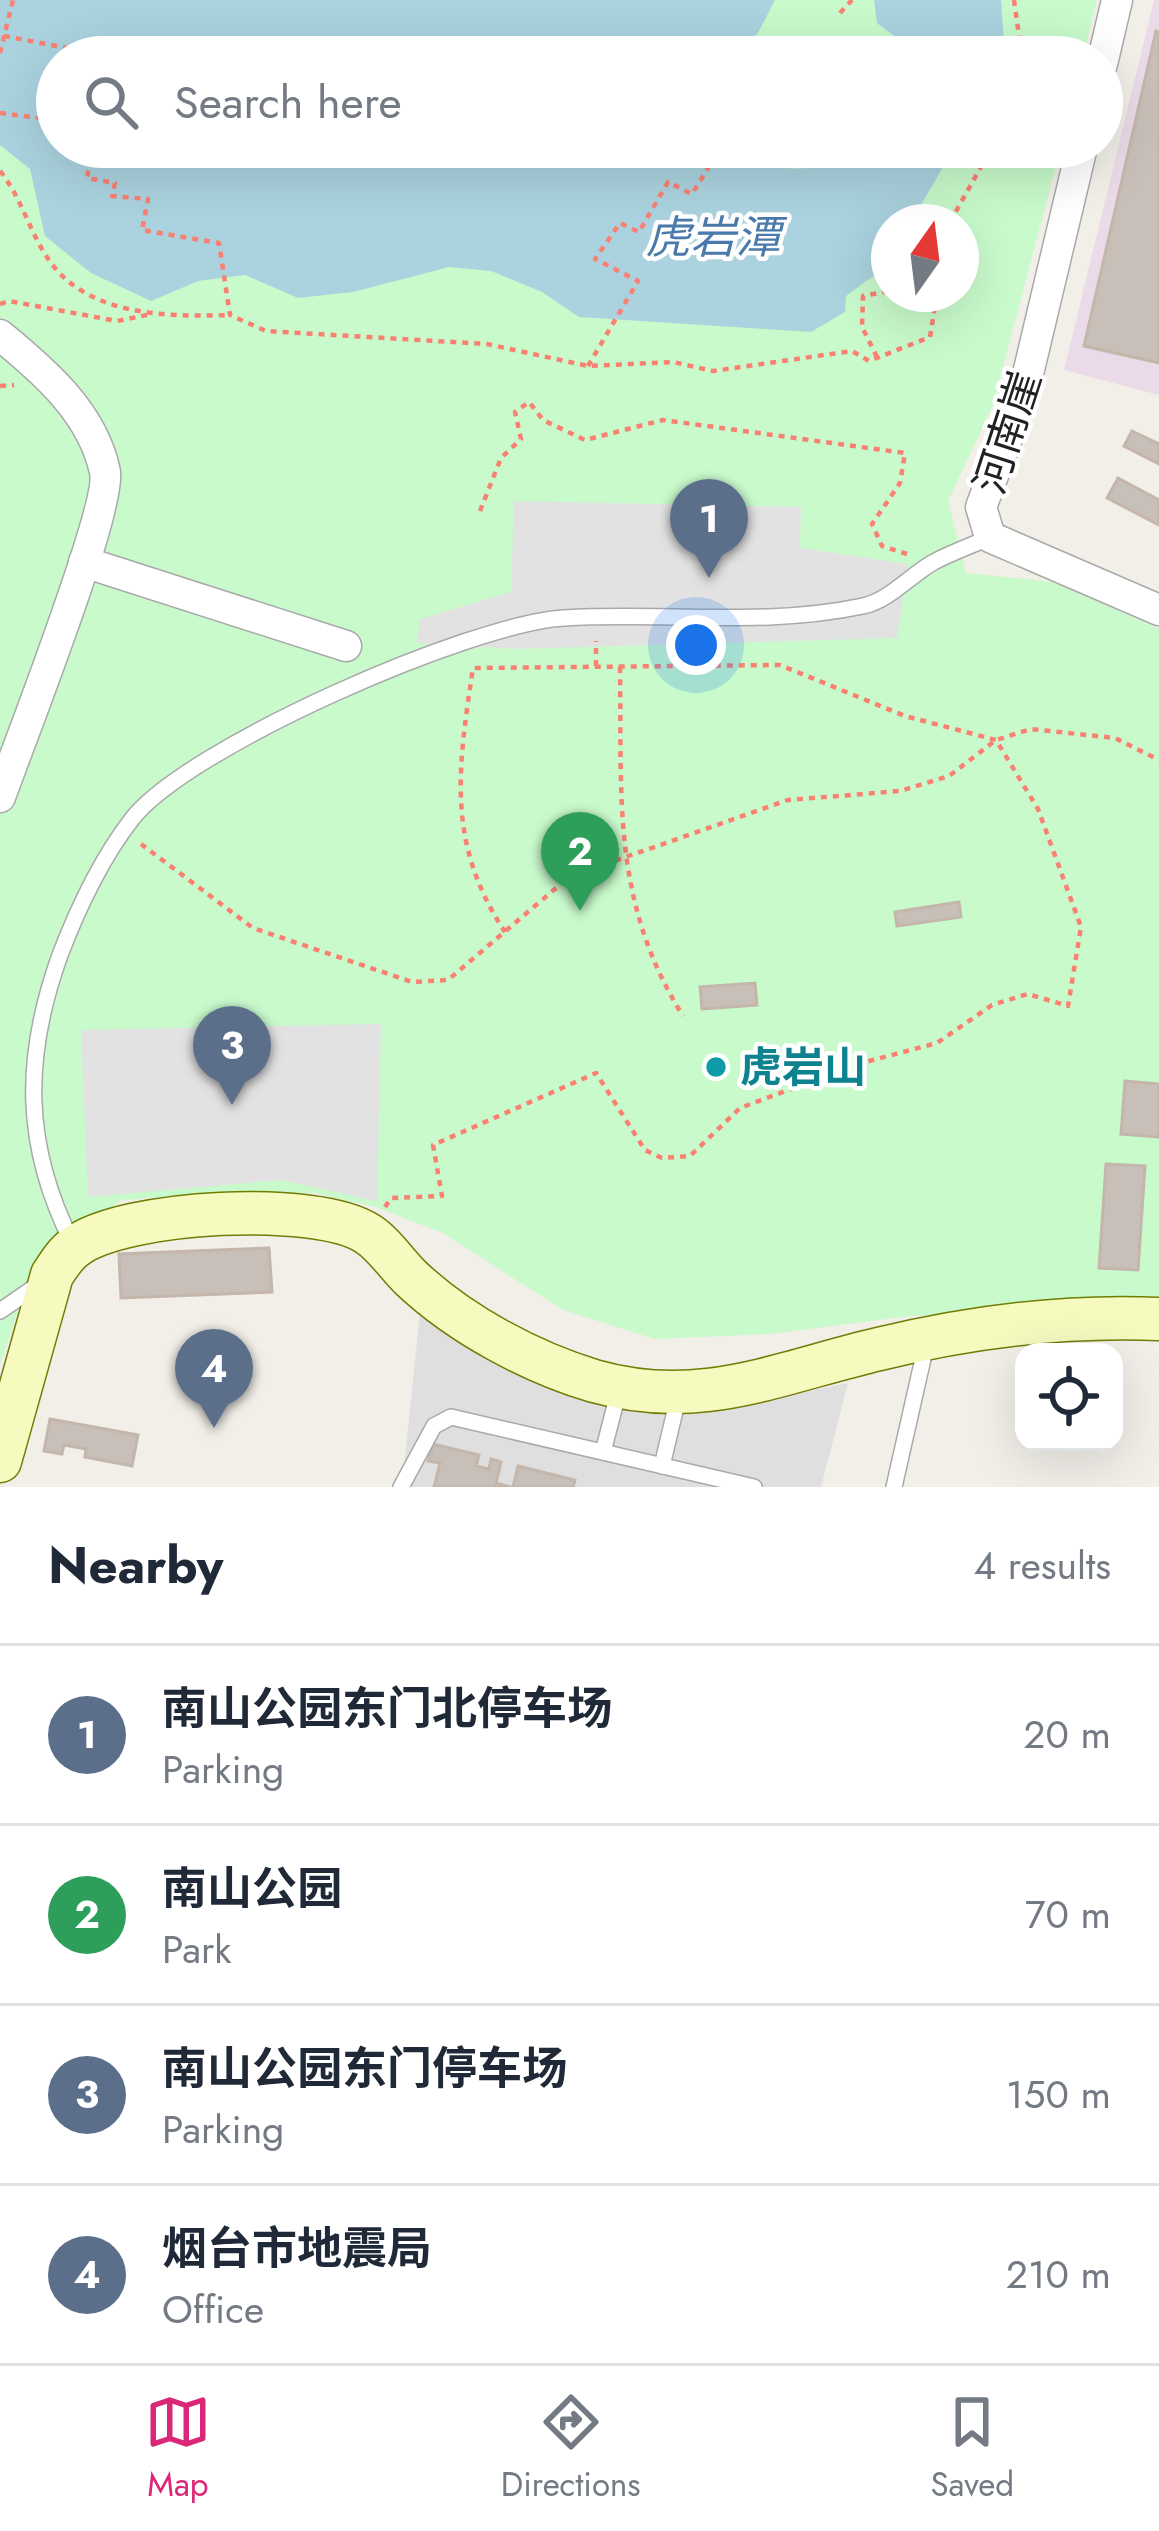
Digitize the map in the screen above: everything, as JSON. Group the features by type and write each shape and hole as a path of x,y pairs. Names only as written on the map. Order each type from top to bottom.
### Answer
{"street":[{"path":"1109,36 1117,0"},
{"name":"河南崖","path":"1077,168 1022,399 981,507 990,537 1159,610"},
{"path":"0,335 48,374 89,429 106,476 83,562 0,797"},
{"path":"83,562 346,646"},
{"path":"0,1461 63,1261 110,1230 159,1220 231,1216 342,1221 370,1234 457,1315 555,1368 620,1387 679,1394 708,1394 928,1338 1101,1316 1159,1319"}],"lane":[{"path":"0,1311 63,1261 30,1081 41,1010 77,909 134,816 228,747 479,632 561,618 778,618 869,606 933,563 990,537"},
{"path":"894,1487 928,1338"},
{"path":"603,1452 620,1387"},
{"path":"662,1466 679,1394"},
{"path":"401,1487 434,1426 451,1417 754,1487"}],"path":[{"path":"0,53 13,0"},
{"path":"840,13 852,0"},
{"path":"1014,0 1019,36"},
{"path":"4,36 36,42"},
{"path":"0,113 36,117"},
{"path":"89,168 87,178 116,183 112,196 148,199 142,230 219,243 230,315"},
{"path":"589,366 638,280 595,259 620,223 639,232 668,182 692,194 708,168"},
{"path":"960,204 980,168"},
{"path":"0,171 57,271 94,294 150,314"},
{"path":"871,292 863,296 860,310 877,357"},
{"path":"0,304 9,301 117,321 150,314 230,315 266,331 487,344 589,366 673,362 713,371 852,351 869,361 930,337 934,312"},
{"path":"480,511 501,458 521,439 515,412 530,402 543,420 585,440 612,437 663,420 905,454 900,483 872,524 882,546 933,563"},
{"path":"596,617 596,667"},
{"path":"378,1216 391,1198 442,1196 433,1145 596,1073 645,1150 662,1158 690,1156 740,1108 858,1064 937,1043 992,1005 1028,994 1067,1006 1081,927 1038,809 996,740 905,716 780,665 472,668 458,789 465,851 483,899 505,932"},
{"path":"620,667 622,857 651,965 683,1016"},
{"path":"125,831 188,884 253,928 412,982 448,980 569,877 788,800 900,791 949,776 996,740 1053,728 1114,738 1159,760"}],"shaded area":[{"path":"1154,0 1159,0 1159,395 1064,370 1113,168 1123,168 1123,127"},
{"path":"514,501 801,507 800,548 908,564 897,638 513,649 417,643 420,619 511,592"},
{"path":"381,1024 377,1201 280,1180 88,1197 81,1030"},
{"path":"421,1302 660,1405 729,1408 848,1383 821,1487 402,1487"}],"green space":[{"path":"0,0 1097,0 1088,36 36,36 36,168 1055,168 993,405 948,501 966,573 1054,582 1159,629 1159,1302 910,1316 770,1334 655,1339 563,1310 443,1233 375,1207 315,1193 122,1200 35,1262 0,1364"}],"water":[{"name":"虎岩潭","path":"0,0 775,0 754,36 36,36 36,168 943,168 922,204 871,204 871,278 846,296 845,312 811,332 579,317 542,292 491,271 449,267 353,292 298,298 245,275 198,281 151,301 91,273 45,236 30,169 0,145"},
{"path":"874,0 1001,0 1004,36 894,36 877,23"}],"building":[{"path":"1159,32 1159,363 1084,346"},
{"path":"1132,431 1159,444 1159,464 1124,446"},
{"path":"1118,478 1159,500 1159,525 1107,498"},
{"path":"959,902 961,917 897,926 895,912"},
{"path":"755,983 757,1005 702,1009 700,987"},
{"path":"1125,1081 1159,1084 1159,1137 1121,1134"},
{"path":"1106,1164 1145,1166 1138,1270 1099,1268"},
{"path":"269,1248 272,1292 121,1298 119,1254"},
{"path":"50,1419 138,1435 132,1466 85,1457 86,1449 64,1445 62,1454 44,1451"},
{"path":"433,1444 479,1455 476,1466 489,1469 491,1459 501,1462 496,1483 511,1487 434,1487 440,1463 428,1461"},
{"path":"518,1466 575,1480 573,1487 513,1487"}],"place":[{"name":"南山公园东门北停车场","path":"709,578"},
{"name":"南山公园","path":"580,911"},
{"name":"虎岩山","path":"716,1067"},
{"name":"南山公园东门停车场","path":"232,1105"},
{"name":"烟台市地震局","path":"214,1428"}]}
